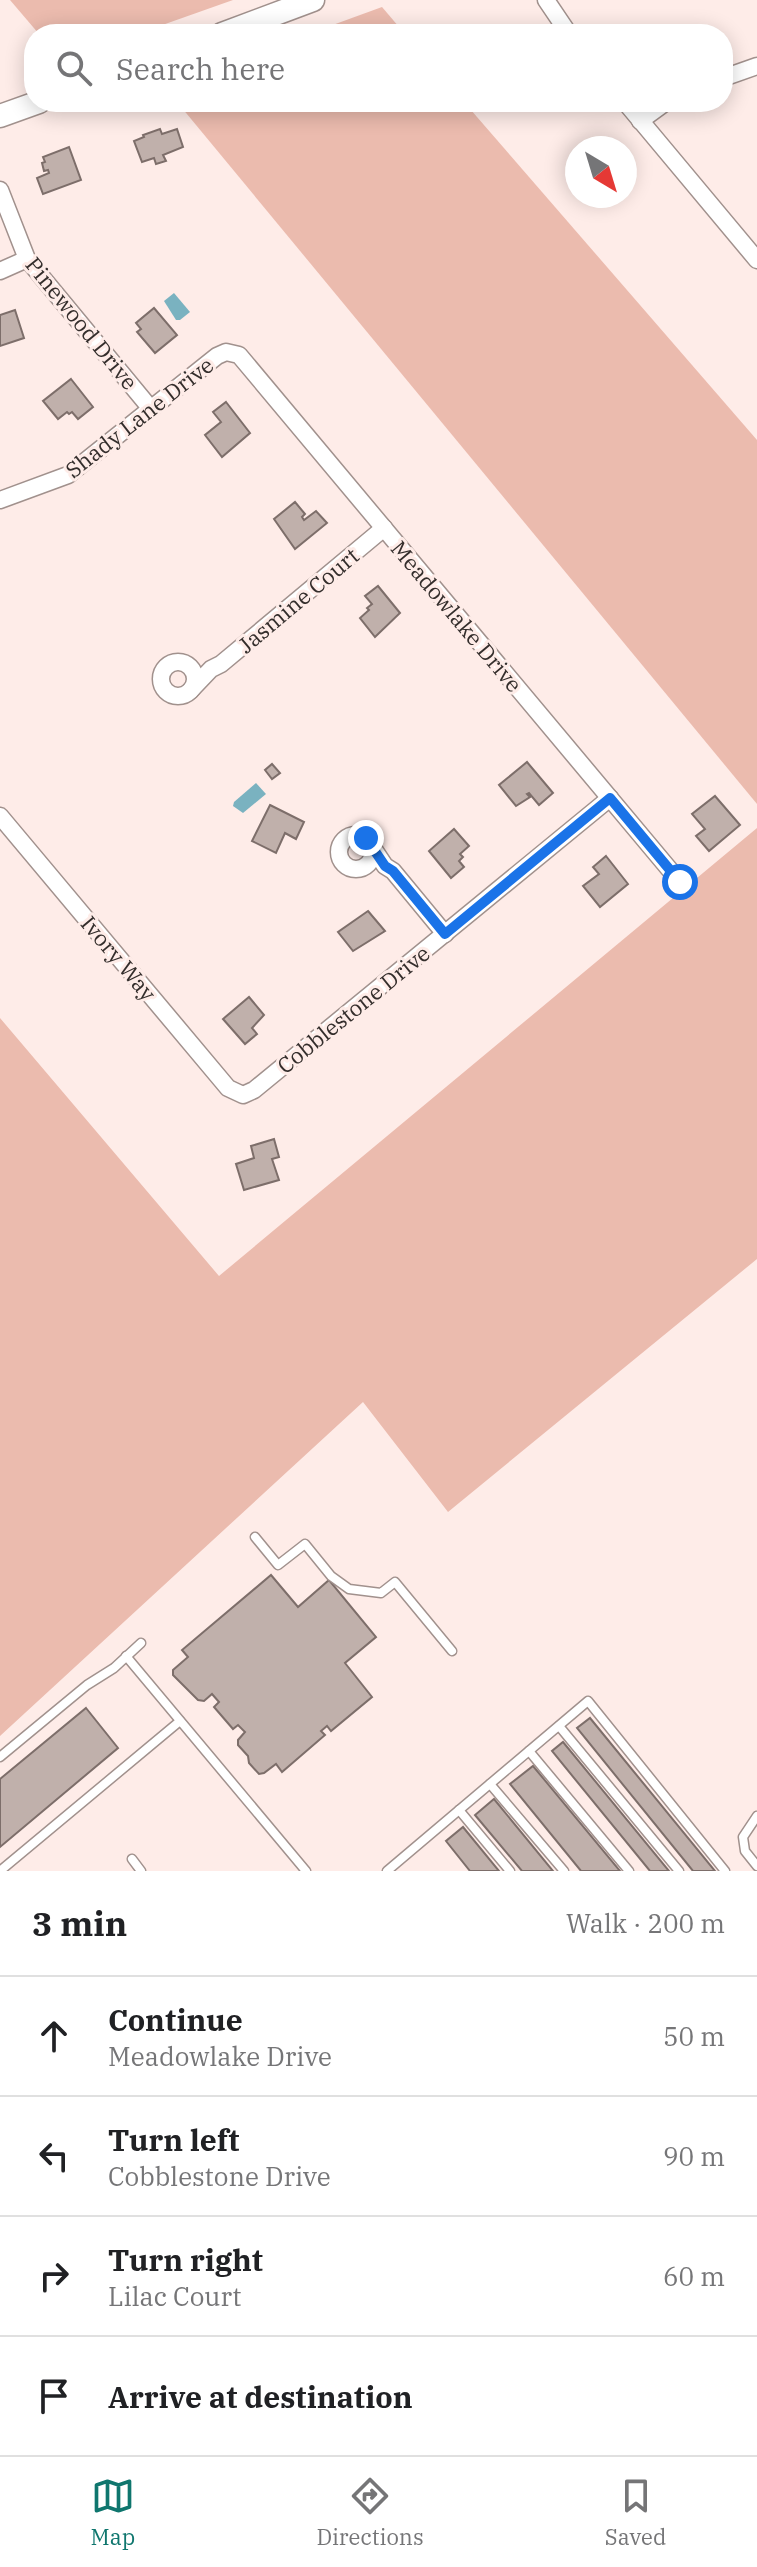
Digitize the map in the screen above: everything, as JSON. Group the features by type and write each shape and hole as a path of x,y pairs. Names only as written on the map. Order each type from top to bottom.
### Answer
{"street":[{"path":"249,24 313,0"},
{"path":"546,0 562,24"},
{"path":"733,74 757,66"},
{"path":"0,116 24,107"},
{"path":"633,112 757,260"},
{"path":"640,121 652,112"},
{"name":"Pinewood Drive","path":"0,190 27,259 151,409"},
{"path":"0,271 27,259"},
{"name":"Shady Lane Drive","path":"0,500 68,475 217,356 233,352"},
{"name":"Meadowlake Drive","path":"233,352 244,360 680,882"},
{"name":"Jasmine Court","path":"190,691 211,669 221,664 384,528"},
{"path":"189,665 195,681 190,691 173,696 164,689 160,679 168,664 178,661 211,669"},
{"name":"Cobblestone Drive","path":"243,1095 254,1090 610,798"},
{"name":"Ivory Way","path":"0,816 228,1088 243,1095"},
{"path":"385,866 347,867 340,858 339,847 346,838 356,835 366,838 385,866 393,871 445,934"},
{"path":"364,868 372,859 373,848"}],"lane":[{"path":"255,1537 278,1565 305,1544 331,1576 349,1589 381,1593 395,1582 452,1651"},
{"path":"0,1757 87,1685 114,1668 141,1643"},
{"path":"126,1656 306,1871"},
{"path":"387,1871 588,1701 725,1871"},
{"path":"0,1871 180,1721"},
{"path":"559,1726 679,1871"},
{"path":"529,1751 629,1871"},
{"path":"490,1784 564,1871"},
{"path":"459,1810 510,1871"},
{"path":"757,1816 743,1837 745,1851 757,1866"},
{"path":"132,1859 141,1871"}],"shaded area":[{"path":"10,0 233,0 165,24 30,24"},
{"path":"382,7 396,24 335,24"},
{"path":"185,112 473,112 757,440 757,804"},
{"path":"757,828 757,1259 448,1512 363,1402 0,1736 0,1018 219,1276"}],"water":[{"path":"174,293 190,312 180,320 176,320 164,301"},
{"path":"256,783 266,794 243,813 233,806 234,802"}],"building":[{"path":"160,129 162,134 177,129 183,147 163,155 166,161 156,164 154,158 142,162 134,141"},
{"path":"69,147 81,180 43,194 37,178 49,173 48,170 44,171 43,157"},
{"path":"154,308 177,335 155,353 137,332 141,329 136,323"},
{"path":"15,310 24,338 0,346 0,315"},
{"path":"71,379 93,407 78,419 72,412 67,412 58,419 43,401"},
{"path":"226,402 250,433 222,457 205,435 221,422 213,412"},
{"path":"295,502 305,514 302,517 304,520 316,511 327,523 295,549 274,519"},
{"path":"378,586 400,613 375,637 360,618 372,604 365,596"},
{"path":"527,762 553,793 539,805 529,793 530,797 516,806 499,785"},
{"path":"272,764 280,773 272,779 265,770"},
{"path":"715,796 740,825 709,851 696,836 705,829 692,814"},
{"path":"270,805 304,822 296,839 285,833 276,853 252,841"},
{"path":"454,829 469,846 460,854 463,857 459,861 464,867 451,878 429,851"},
{"path":"606,856 628,884 600,907 583,886 599,874 593,867"},
{"path":"368,911 385,931 353,951 338,932"},
{"path":"249,997 264,1015 252,1028 257,1034 245,1044 223,1019"},
{"path":"274,1139 279,1157 272,1159 279,1180 244,1190 236,1164 254,1158 251,1146"},
{"path":"271,1575 298,1607 329,1580 376,1637 345,1663 372,1697 331,1731 327,1726 321,1731 325,1735 282,1772 276,1764 259,1774 238,1745 245,1732 238,1725 233,1729 214,1707 219,1702 212,1694 204,1701 198,1700 173,1675 173,1670 188,1657 182,1650"},
{"path":"86,1708 118,1748 0,1847 0,1779"},
{"path":"590,1718 715,1871 693,1871 577,1728"},
{"path":"563,1742 669,1871 650,1871 552,1751"},
{"path":"533,1766 620,1871 581,1871 510,1784"},
{"path":"494,1799 553,1871 522,1871 475,1815"},
{"path":"463,1827 499,1871 470,1871 446,1841"}],"route":[{"path":"366,838 385,866 393,871 445,934 610,798 680,882"}]}
